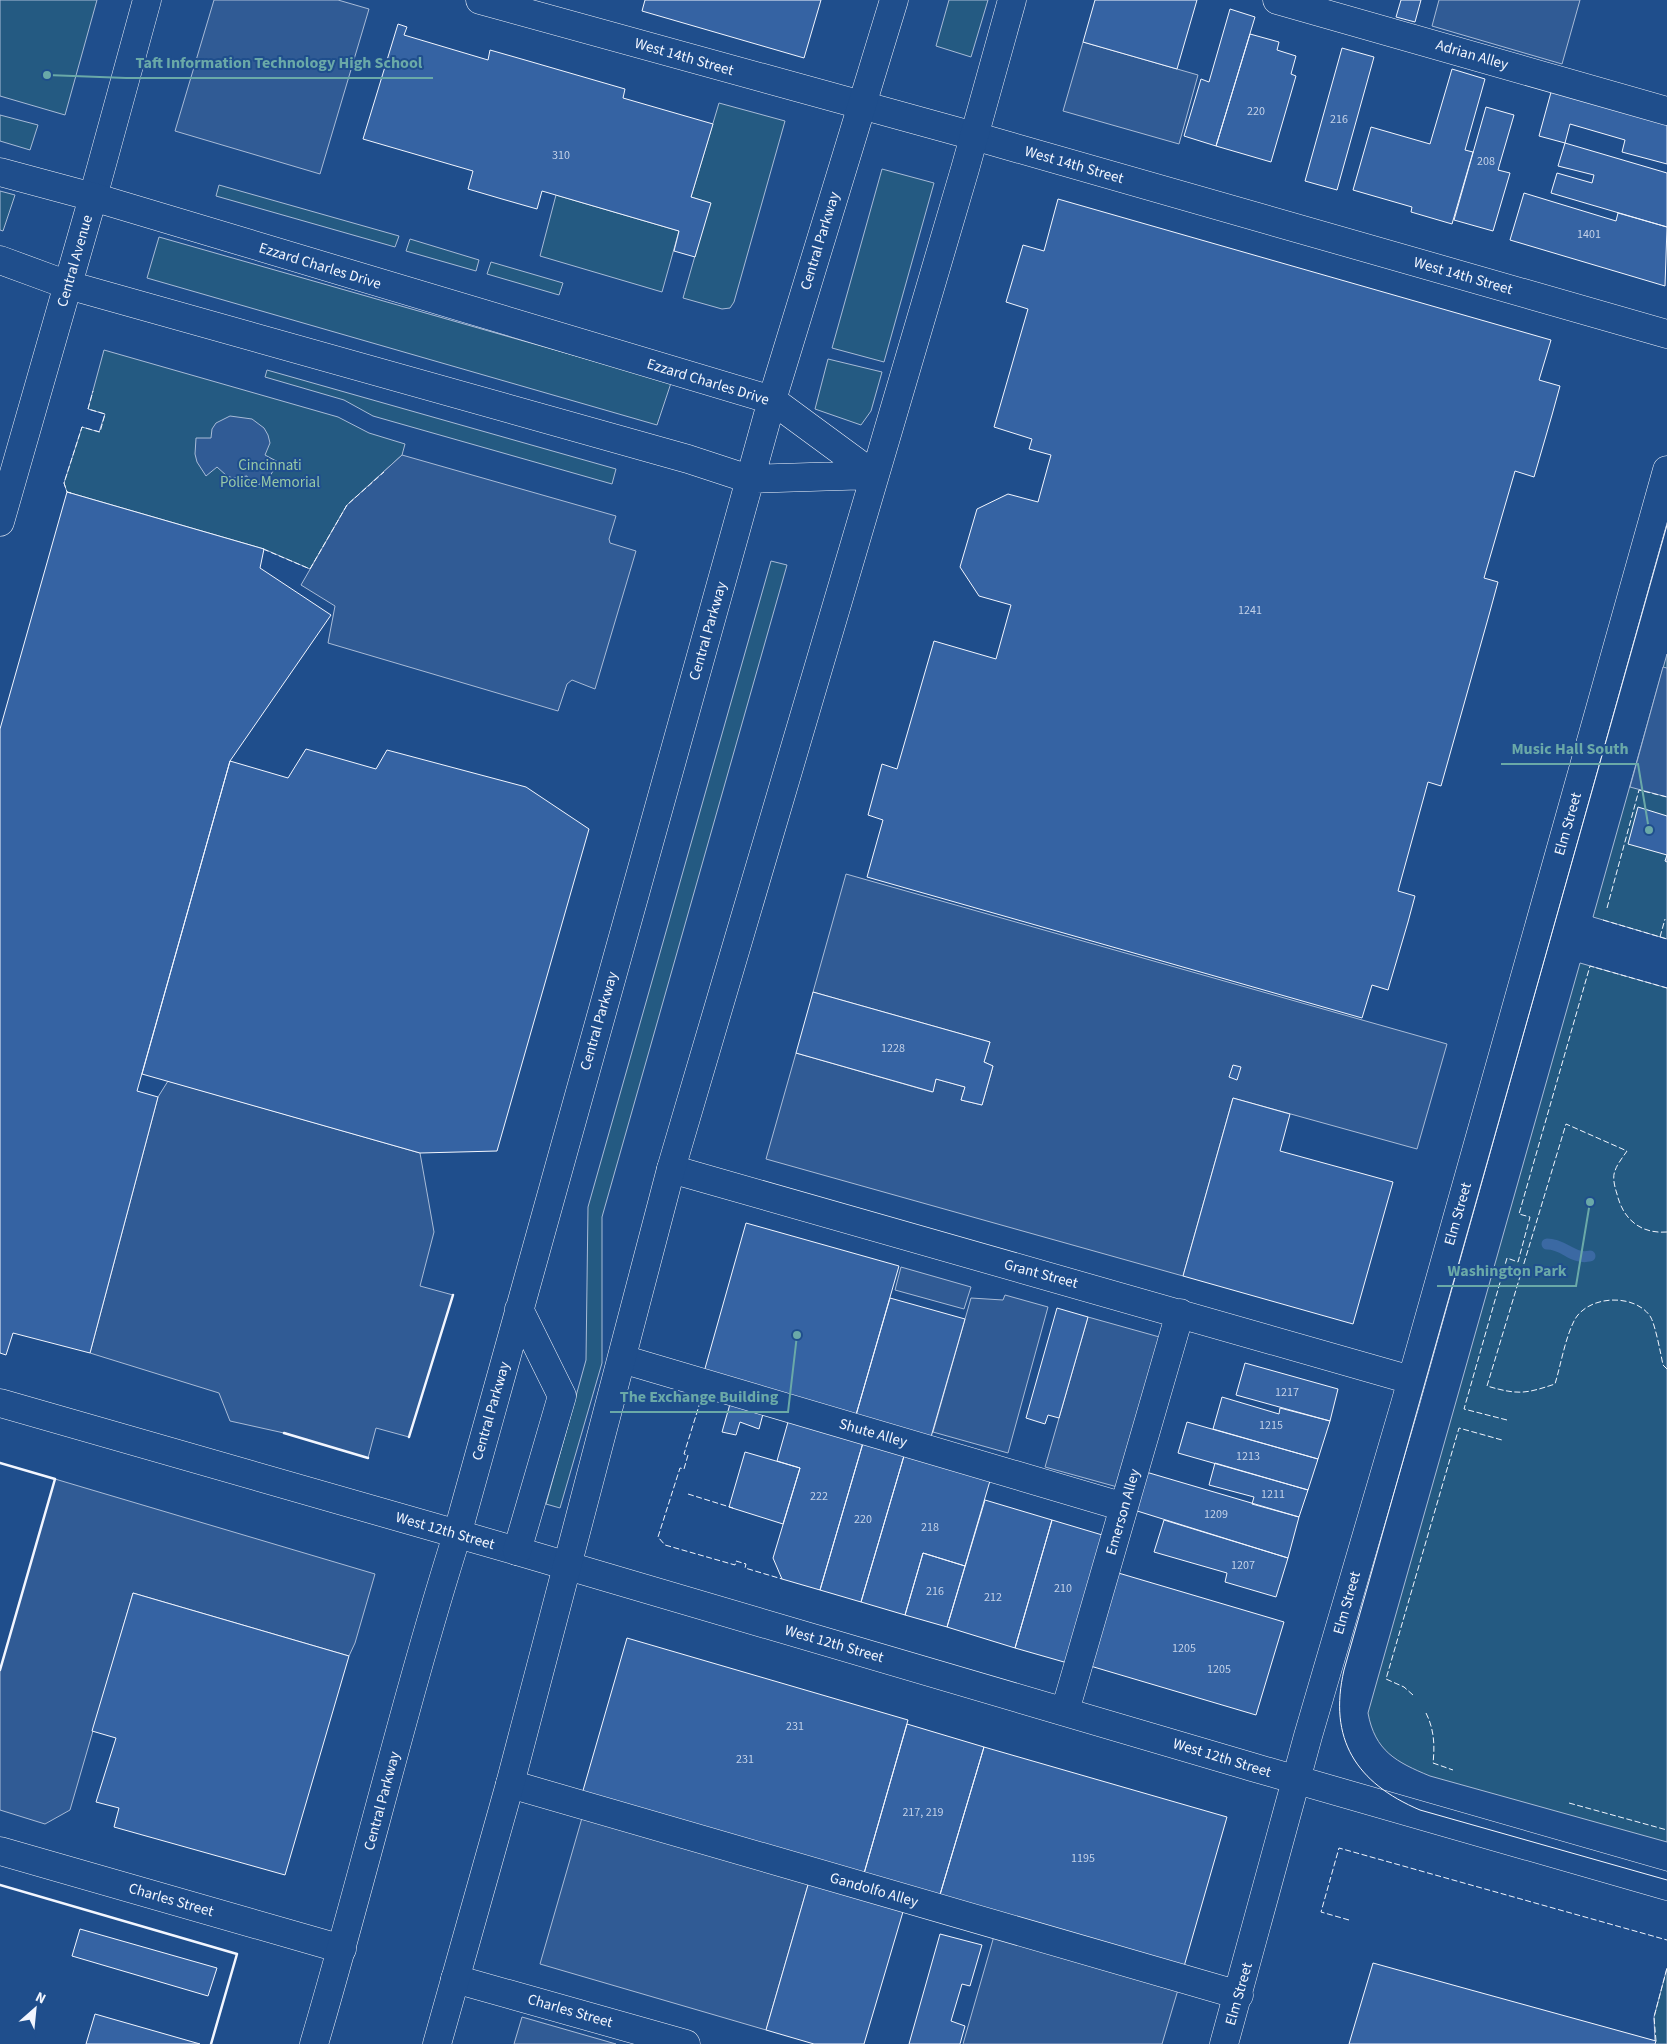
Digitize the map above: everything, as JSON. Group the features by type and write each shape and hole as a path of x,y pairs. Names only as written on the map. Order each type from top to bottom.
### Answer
{"main road":[{"name":"Central Avenue","path":"0,522 147,0"},
{"name":"Central Parkway","path":"314,2044 342,1949 423,1646 457,1535 749,479 894,0"},
{"path":"437,2044 510,1784 671,1169 974,136 1012,0"},
{"name":"Adrian Alley","path":"1277,0 1667,111"},
{"name":"West 14th Street","path":"497,2 1667,334"},
{"name":"Ezzard Charles Drive","path":"0,172 93,197 772,400 874,475"},
{"path":"0,260 68,285 688,459 749,479 874,475"},
{"name":"Elm Street","path":"1224,2044 1667,470"},
{"name":"Grant Street","path":"671,1169 1411,1380"},
{"path":"517,1551 562,1396 519,1309"},
{"name":"Emerson Alley","path":"1065,1711 1180,1313"},
{"name":"Shute Alley","path":"622,1359 1124,1507"},
{"name":"West 12th Street","path":"0,1403 567,1565 1297,1780 1667,1886"},
{"name":"Gandolfo Alley","path":"510,1784 1239,1995"},
{"name":"Charles Street","path":"0,1852 342,1949"},
{"name":"Charles Street","path":"455,1978 686,2044"}],"green space":[{"path":"0,0 97,0 65,115 0,96"},
{"path":"949,0 988,0 971,57 936,46"},
{"path":"719,103 785,121 734,302 730,308 722,309 683,298 710,203 691,197"},
{"path":"0,115 38,125 30,150 0,141"},
{"path":"882,169 934,183 884,362 832,348"},
{"path":"219,185 399,236 395,247 216,196"},
{"path":"0,191 15,195 3,231 0,230"},
{"path":"556,195 679,231 662,292 540,256"},
{"path":"159,237 671,383 657,425 147,278"},
{"path":"410,239 479,260 476,271 406,251"},
{"path":"491,262 563,283 559,295 487,274"},
{"name":"Cincinnati Police Memorial","path":"104,350 338,417 369,433 405,444 402,455 347,505 310,569 264,549 67,492 64,483 82,427 99,432 105,414 88,409"},
{"path":"828,359 882,372 871,411 861,425 815,409"},
{"path":"267,370 616,469 612,484 373,416 344,400 265,377"},
{"path":"771,561 787,565 602,1217 602,1363 560,1508 546,1504 586,1360 588,1207"},
{"path":"1667,654 1667,939 1593,917"},
{"path":"1580,963 1667,988 1667,1842 1430,1776 1418,1771 1397,1760 1382,1746 1371,1726 1368,1713"},
{"path":"1667,1968 1667,2044 1655,2044 1654,2017"}],"shaded area":[{"path":"214,0 338,0 369,9 320,174 175,131"},
{"path":"1439,0 1580,0 1562,64 1432,26"},
{"path":"1083,42 1198,75 1179,144 1063,111"},
{"path":"230,416 252,419 264,428 268,435 270,443 265,455 278,462 269,478 260,484 250,487 247,476 233,478 227,476 217,467 206,476 197,462 195,454 196,438 211,438 212,429 216,423"},
{"path":"402,455 616,516 609,539 610,543 636,551 595,689 572,680 567,684 558,711 328,643 335,606 301,585 347,505"},
{"path":"1663,667 1667,668 1667,797 1630,787"},
{"path":"846,874 1447,1044 1417,1149 1233,1098 1183,1276 766,1159 796,1053 932,1092 936,1079 965,1087 961,1100 982,1105 993,1066 984,1062 990,1042 813,992"},
{"path":"168,1081 420,1153 434,1232 420,1286 453,1295 409,1437 376,1428 368,1458 284,1433 230,1421 219,1393 90,1353 158,1097"},
{"path":"901,1267 971,1287 964,1309 895,1290"},
{"path":"1005,1295 1048,1307 1008,1453 933,1432 971,1298 1003,1300"},
{"path":"1088,1317 1163,1338 1121,1488 1045,1467"},
{"path":"55,1479 375,1574 355,1643 349,1656 133,1593 70,1810 45,1824 0,1810 0,1670"},
{"path":"584,1811 810,1878 766,2030 540,1964"},
{"path":"996,1929 1180,1983 1162,2044 963,2044"},
{"path":"522,2017 616,2044 514,2044"}],"building":[{"path":"645,0 821,0 804,58 642,11"},
{"path":"1095,0 1197,0 1177,69 1083,42"},
{"path":"1401,0 1421,0 1415,22 1396,17"},
{"path":"1230,9 1255,17 1216,146 1184,136 1201,79 1209,82"},
{"path":"398,24 407,27 404,35 488,60 490,50 525,60 625,89 623,98 713,124 691,197 711,203 695,257 674,251 679,231 542,191 537,209 502,199 468,189 473,171 363,139"},
{"path":"1250,34 1279,42 1277,50 1296,56 1291,74 1296,76 1271,162 1216,146"},
{"path":"1342,48 1374,57 1337,190 1305,181"},
{"path":"1452,69 1485,79 1465,150 1473,152 1452,224 1411,212 1412,207 1353,190 1371,127 1430,144"},
{"path":"1553,85 1667,117 1667,164 1622,152 1625,140 1570,124 1565,143 1539,136"},
{"path":"1486,107 1514,115 1498,170 1510,173 1493,231 1454,220"},
{"path":"1565,143 1667,173 1667,227 1551,193 1557,173 1592,183 1594,175 1558,166"},
{"path":"1524,193 1616,221 1618,213 1667,227 1665,286 1510,240"},
{"path":"1058,199 1551,340 1539,380 1560,386 1552,415 1534,477 1515,471 1484,578 1498,582 1489,615 1441,786 1428,782 1398,891 1415,896 1408,922 1388,990 1372,985 1362,1018 867,877 883,820 868,815 882,764 897,769 934,641 996,659 1011,605 979,596 960,567 977,509 1008,494 1038,502 1051,455 1029,449 1032,439 994,427 1028,309 1006,302 1023,245 1044,251"},
{"path":"67,492 264,549 260,568 331,615 230,761 137,1091 158,1097 90,1353 13,1333 6,1355 0,1353 0,729"},
{"path":"306,749 376,769 387,750 526,787 589,829 497,1151 420,1153 142,1074 230,761 288,778"},
{"path":"1638,807 1667,816 1667,855 1628,844"},
{"path":"813,992 990,1042 984,1062 993,1066 982,1105 961,1100 965,1087 936,1079 933,1092 796,1053"},
{"path":"1233,1065 1241,1067 1237,1080 1229,1077"},
{"path":"1233,1098 1290,1114 1280,1151 1393,1182 1353,1324 1183,1276"},
{"path":"746,1223 899,1266 856,1415 704,1372"},
{"path":"890,1298 965,1319 931,1437 856,1415"},
{"path":"1057,1308 1088,1317 1059,1418 1048,1415 1045,1424 1026,1418"},
{"path":"1245,1363 1338,1389 1330,1421 1236,1395"},
{"path":"1222,1397 1279,1414 1280,1408 1330,1421 1318,1459 1213,1429"},
{"path":"730,1404 763,1414 759,1429 740,1422 736,1435 722,1432"},
{"path":"790,1415 865,1436 820,1590 782,1579 773,1558 800,1468 777,1461"},
{"path":"1187,1422 1318,1459 1308,1490 1178,1453"},
{"path":"865,1436 906,1449 861,1602 820,1590"},
{"path":"906,1449 992,1474 965,1566 923,1553 905,1615 861,1602"},
{"path":"745,1452 800,1468 783,1524 729,1507"},
{"path":"1215,1463 1308,1490 1299,1517 1252,1504 1254,1497 1209,1485"},
{"path":"1146,1472 1299,1517 1288,1558 1134,1510"},
{"path":"985,1500 1052,1520 1015,1648 947,1627"},
{"path":"1052,1520 1109,1537 1071,1664 1015,1648"},
{"path":"1164,1520 1288,1558 1276,1597 1225,1582 1227,1573 1154,1552"},
{"path":"923,1553 965,1566 947,1627 905,1615"},
{"path":"1115,1572 1284,1622 1256,1715 1087,1665"},
{"path":"133,1593 349,1656 285,1875 114,1827 119,1808 96,1802 116,1738 92,1731"},
{"path":"627,1638 908,1720 863,1877 582,1794"},
{"path":"907,1724 984,1747 939,1898 863,1877"},
{"path":"984,1747 1227,1817 1183,1970 939,1898"},
{"path":"810,1878 905,1905 864,2044 814,2044 766,2030"},
{"path":"80,1929 217,1968 208,1996 72,1956"},
{"path":"940,1934 982,1945 970,1986 962,1984 951,2021 965,2026 960,2044 909,2044"},
{"path":"1373,1963 1656,2041 1655,2044 1349,2044"},
{"path":"95,2014 200,2044 86,2044"}],"waterway":[{"path":"1547,1244 1559,1246 1578,1256 1590,1256"}],"tram line":[{"path":"1667,525 1344,1670 1340,1695 1340,1717 1344,1738 1352,1756 1364,1772 1379,1786 1398,1799 1420,1810 1667,1880"}],"fence":[{"path":"71,493 67,492 64,483 82,427 100,432 105,414 88,409 93,391"},
{"path":"263,549 310,569 347,505 384,472"},
{"path":"1607,908 1639,790 1667,797"},
{"path":"1660,937 1665,919"},
{"path":"1603,920 1667,939"},
{"path":"1507,1420 1464,1409 1507,1258 1518,1262 1530,1217 1519,1214 1590,966 1667,988"},
{"path":"1667,1232 1649,1230 1634,1223 1628,1218 1620,1203 1616,1192 1614,1173 1627,1151 1566,1124 1487,1386 1506,1391 1521,1392 1555,1384 1574,1321 1580,1312 1589,1306 1611,1300 1633,1303 1650,1316 1656,1332 1663,1365 1667,1369"},
{"path":"703,1393 684,1454 688,1455 684,1469 680,1468 658,1537 665,1545 735,1565 736,1561 746,1564 745,1568 782,1579"},
{"path":"1413,1695 1404,1687 1386,1679 1459,1428 1502,1440"},
{"path":"688,1494 733,1508"},
{"path":"1426,1713 1433,1737 1433,1763 1453,1770"},
{"path":"1569,1803 1667,1830"},
{"path":"1349,1920 1321,1912 1339,1848 1667,1940"},
{"path":"1656,2041 1654,2017 1667,1968"}],"wall":[{"path":"409,1437 453,1295"},
{"path":"284,1433 368,1458"},
{"path":"0,1463 55,1479 0,1670"},
{"path":"0,1885 237,1954 211,2044"}],"place":[{"name":"Taft Information Technology High School","path":"47,75"},
{"name":"Music Hall South","path":"1649,830"},
{"name":"Washington Park","path":"1590,1202"},
{"name":"The Exchange Building","path":"797,1335"}]}
